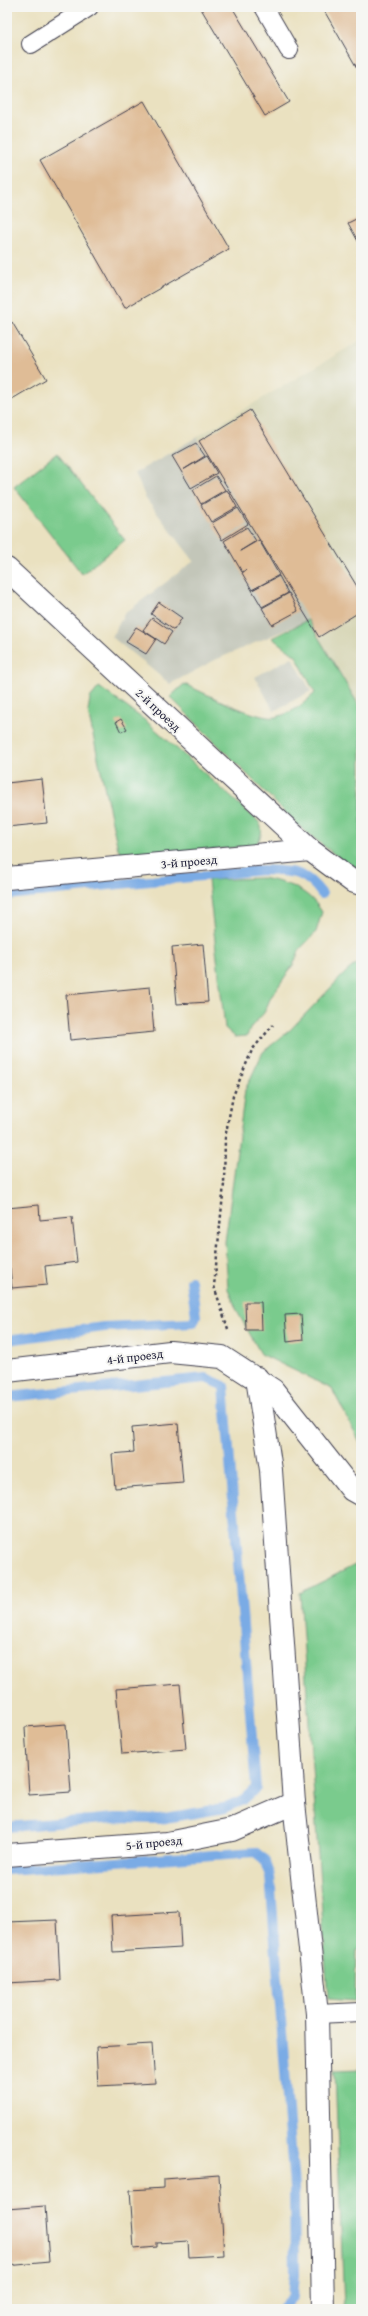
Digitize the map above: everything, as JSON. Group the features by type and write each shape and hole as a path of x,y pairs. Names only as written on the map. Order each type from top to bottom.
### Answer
{"street":[{"name":"2-й проезд","path":"7,569 310,850"},
{"name":"3-й проезд","path":"7,878 310,850"},
{"path":"310,850 352,881 361,884"},
{"name":"4-й проезд","path":"7,1371 170,1352 222,1357 257,1378 273,1390 352,1490 361,1495"},
{"path":"257,1378 272,1470 294,1803 317,2014 323,2309"},
{"name":"5-й проезд","path":"7,1855 167,1843 232,1830 294,1803"}],"lane":[{"path":"32,44 89,7"},
{"path":"264,7 288,50"},
{"path":"317,2014 361,2012"}],"path":[{"path":"230,1332 214,1286 224,1184 225,1138 233,1096 252,1050 273,1025"}],"shaded area":[{"path":"361,340 361,709 197,437"},
{"path":"197,437 308,620 215,660 170,684 112,637 124,614 194,561 146,499 135,473"},
{"path":"292,657 311,691 274,711 255,677"}],"green space":[{"path":"57,453 125,540 82,574 14,487"},
{"path":"308,620 361,709 361,869 344,862 300,827 170,697 184,684 230,705 257,715 276,717 293,711 315,693 296,656 272,638"},
{"path":"99,687 146,721 259,822 261,825 261,835 254,846 127,857 118,849 88,712 90,698"},
{"path":"262,878 289,885 304,892 322,912 316,932 300,949 293,965 271,997 264,1013 251,1027 247,1036 235,1037 225,1028 208,880"},
{"path":"361,960 361,1444 332,1389 261,1354 238,1313 228,1289 225,1242 245,1090 263,1052 290,1030 346,972"},
{"path":"361,1562 361,1949 356,1950 355,2001 328,1999 300,1593"},
{"path":"361,2069 361,2309 344,2309 335,2070"}],"building":[{"path":"200,7 232,7 289,102 265,116"},
{"path":"322,7 361,7 361,65 357,68"},
{"path":"144,101 229,249 125,308 40,160"},
{"path":"360,217 361,242 359,243 348,223"},
{"path":"12,322 46,379 7,402 7,325"},
{"path":"250,410 361,593 361,611 319,637 199,441"},
{"path":"196,443 205,456 183,470 207,456 217,473 191,488 172,456"},
{"path":"216,476 225,490 201,504 193,490"},
{"path":"227,490 237,507 211,522 201,505"},
{"path":"238,508 248,524 222,540 212,523"},
{"path":"247,527 256,541 240,551 259,540 279,575 252,590 242,573 246,570 242,572 224,541"},
{"path":"279,576 288,593 262,607 252,590"},
{"path":"289,593 298,611 272,625 262,608"},
{"path":"159,602 182,618 174,630 151,614"},
{"path":"152,618 172,632 164,644 143,630"},
{"path":"136,627 156,639 146,654 126,642"},
{"path":"121,719 127,729 121,732 116,722"},
{"path":"42,779 47,823 7,827 7,783"},
{"path":"203,944 208,1002 177,1004 172,947"},
{"path":"150,987 154,1032 70,1040 66,995"},
{"path":"39,1205 40,1220 72,1217 77,1262 45,1266 47,1285 12,1288 10,1268 7,1269 7,1208"},
{"path":"245,1302 261,1302 262,1330 246,1330"},
{"path":"301,1314 303,1340 287,1342 285,1315"},
{"path":"178,1423 183,1483 115,1488 112,1454 134,1452 132,1427"},
{"path":"180,1684 186,1749 122,1754 116,1689"},
{"path":"66,1724 71,1792 29,1795 25,1727"},
{"path":"179,1912 181,1948 113,1952 111,1916"},
{"path":"57,1920 60,1980 7,1983 7,1922"},
{"path":"152,2044 155,2083 98,2086 96,2047"},
{"path":"219,2175 224,2255 189,2257 188,2241 157,2243 157,2247 134,2249 130,2190 164,2188 164,2179"},
{"path":"45,2206 49,2262 7,2266 7,2209"}],"waterway":[{"path":"7,895 263,870 297,873 310,880 322,894"},
{"path":"7,1340 104,1327 193,1323 196,1316 191,1281"},
{"path":"7,1397 206,1378 224,1386 256,1788 243,1800 224,1808 160,1819 115,1818 7,1827"},
{"path":"7,1870 255,1852 264,1859 270,1876 294,2188 295,2274 293,2296 281,2309"}]}
